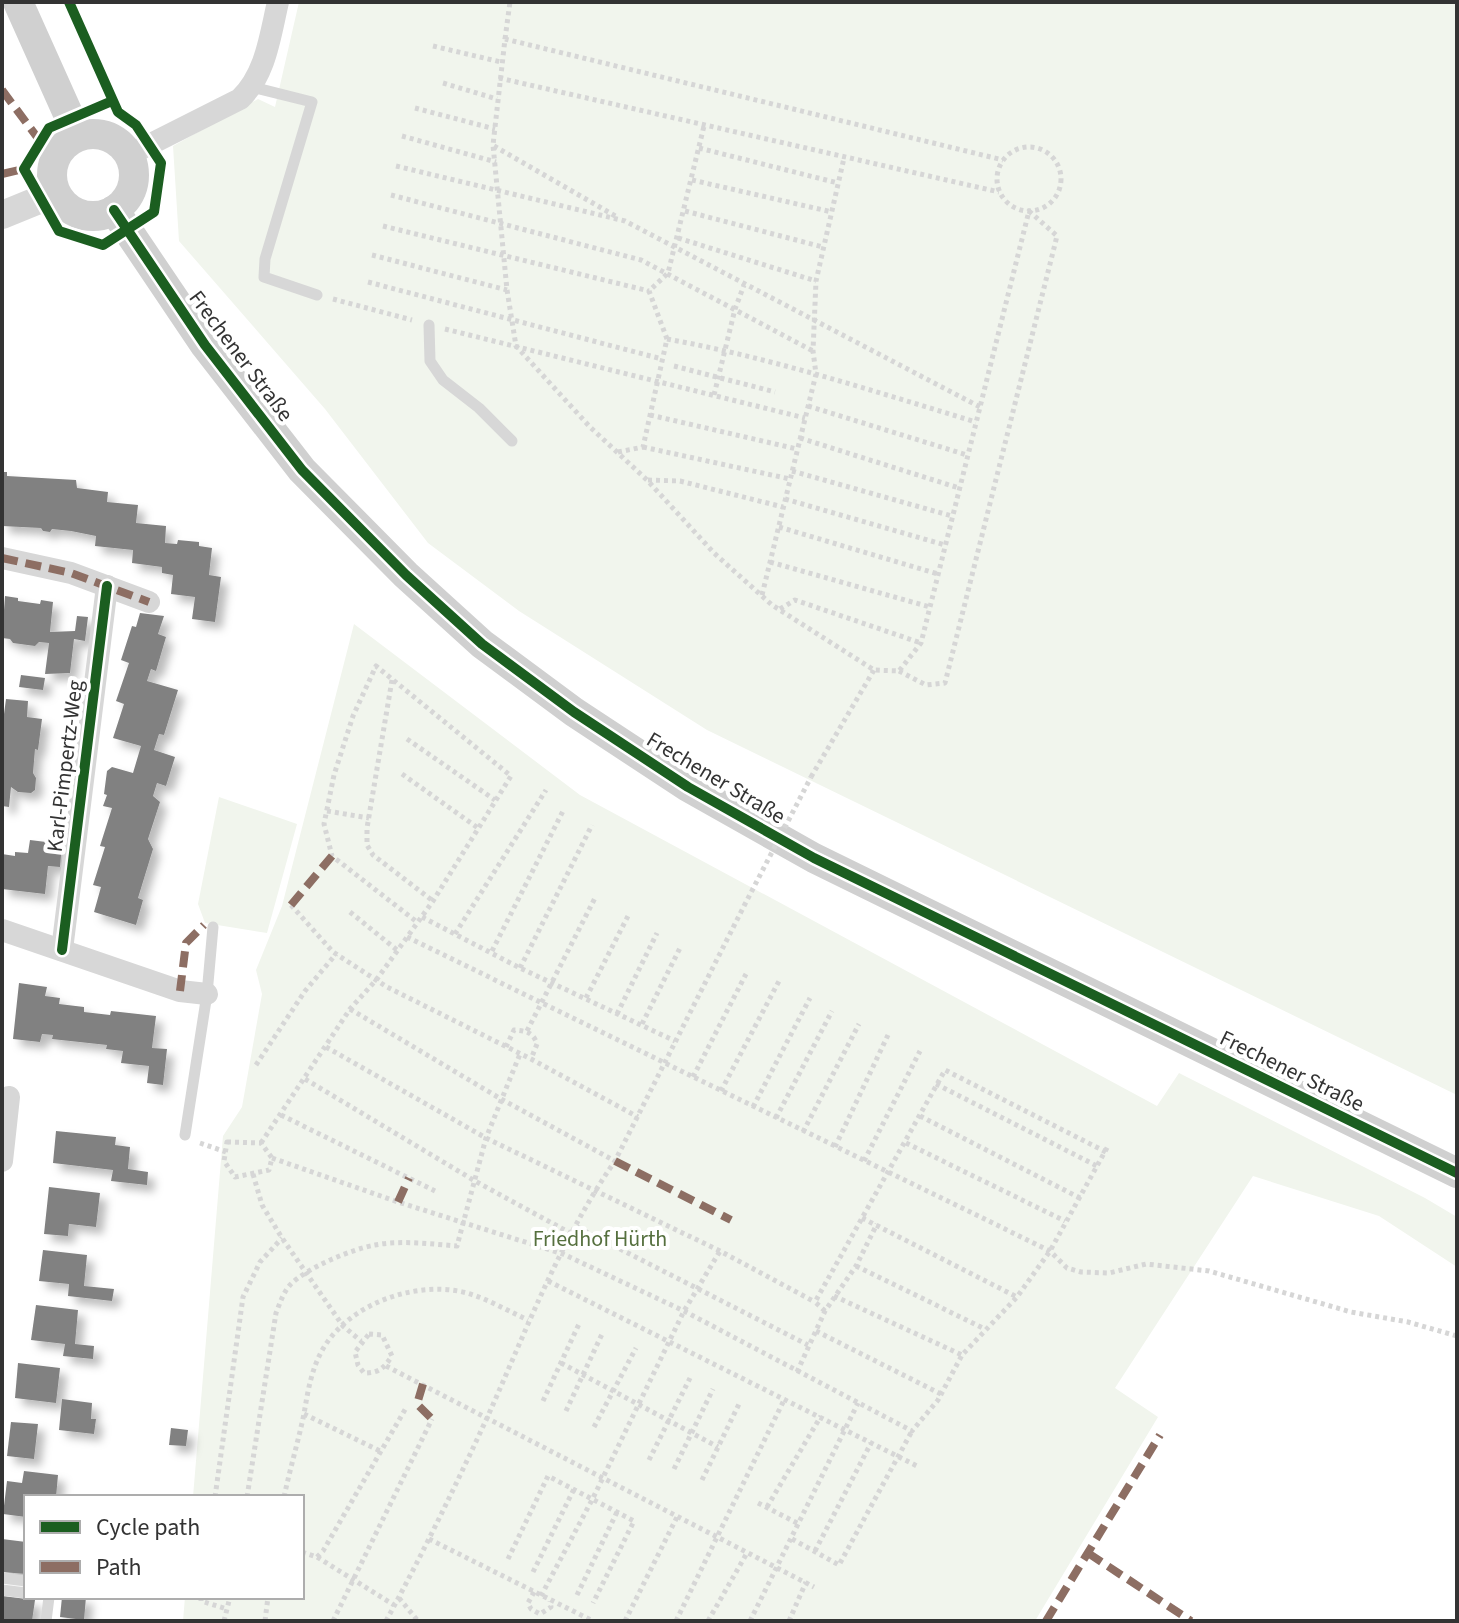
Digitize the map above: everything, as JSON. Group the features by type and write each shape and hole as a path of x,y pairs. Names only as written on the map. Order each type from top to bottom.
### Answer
{"main road":[{"path":"18,2 78,136"},
{"path":"101,134 112,138 129,155 134,170 132,186 125,200 114,210 88,216 74,212 56,193 52,166 66,143 78,136 101,134"},
{"name":"Frechener Straße","path":"114,210 205,345 302,470 406,575 482,644 574,712 688,787 814,858 1457,1173"}],"street":[{"path":"129,155 240,99 252,87 260,72 278,2"},
{"path":"2,215 56,193"},
{"path":"2,558 71,573 149,602"},
{"name":"Karl-Pimpertz-Weg","path":"62,950 107,586"},
{"path":"2,930 180,991 207,994"},
{"path":"2,1161 9,1097"}],"lane":[{"path":"252,87 312,102 265,259 264,277 317,295"},
{"path":"429,325 430,361 443,380 479,408 512,441"},
{"path":"190,1138 213,927"},
{"path":"2,1578 24,1581"},
{"path":"2,1590 24,1593"},
{"path":"46,1621 49,1599"}],"path":[{"path":"510,2 493,145 503,257 516,346 590,427 647,480 714,553 762,595 874,670 899,671 926,685 945,683 1057,236 1029,211 1011,206 999,192 997,181 1003,160 1011,153 1031,147 1042,150 1057,165 1060,175 1056,196 1049,204 1029,211"},
{"path":"505,39 1003,160"},
{"path":"433,46 501,62"},
{"path":"499,78 999,192"},
{"path":"443,83 497,99"},
{"path":"415,108 495,129"},
{"path":"649,291 668,273 704,126"},
{"path":"402,136 496,162"},
{"path":"493,145 675,249 980,407"},
{"path":"699,148 838,183"},
{"path":"762,595 816,374 813,351 816,281 844,157"},
{"path":"396,166 625,221"},
{"path":"692,180 832,212"},
{"path":"391,195 641,260 813,351"},
{"path":"685,211 823,247"},
{"path":"899,671 921,643 1029,211"},
{"path":"383,226 649,291"},
{"path":"678,238 816,281"},
{"path":"372,255 507,290"},
{"path":"368,282 662,359"},
{"path":"714,395 744,285"},
{"path":"643,447 667,339 649,291"},
{"path":"317,295 805,418"},
{"path":"667,339 726,350 816,374 976,422"},
{"path":"674,366 775,392"},
{"path":"808,406 967,455"},
{"path":"650,415 797,449"},
{"path":"800,438 959,488"},
{"path":"618,452 643,447 790,479"},
{"path":"792,471 952,516"},
{"path":"647,480 680,481 783,507"},
{"path":"785,499 945,545"},
{"path":"779,527 938,574"},
{"path":"770,562 930,607"},
{"path":"780,609 795,600 921,643"},
{"path":"261,1143 350,1009 377,979 397,950 407,937 420,919 433,901 511,776 376,666 353,716 334,775 324,824 332,856 420,919 675,1041"},
{"path":"386,1621 429,1539 487,1417 528,1320 593,1192 615,1161 811,777 874,670"},
{"path":"392,679 367,845 373,855 433,901"},
{"path":"407,739 495,800"},
{"path":"402,774 478,828"},
{"path":"455,934 546,790"},
{"path":"327,811 369,818"},
{"path":"492,951 563,811"},
{"path":"520,968 592,825"},
{"path":"527,1031 596,896"},
{"path":"291,905 336,954 387,987 638,1117"},
{"path":"350,912 397,950"},
{"path":"586,998 628,916"},
{"path":"617,1014 657,933"},
{"path":"407,937 663,1065 1050,1251 1067,1268 1109,1273 1146,1264 1209,1271 1351,1312 1408,1322 1457,1336"},
{"path":"642,1024 681,946"},
{"path":"256,1065 305,991 336,954"},
{"path":"693,1077 746,974"},
{"path":"721,1091 779,981"},
{"path":"752,1107 810,998"},
{"path":"350,1009 501,1099 615,1161"},
{"path":"776,1118 832,1011"},
{"path":"803,1132 859,1024"},
{"path":"506,1047 514,1030 527,1031 535,1037 537,1044 531,1059"},
{"path":"835,1147 888,1035"},
{"path":"326,1047 486,1138 720,1251 815,1302 825,1311"},
{"path":"864,1161 920,1051"},
{"path":"247,1495 276,1313 291,1284 306,1272 375,1245 424,1243 457,1246 486,1138 520,1054"},
{"path":"792,1539 839,1565 912,1431 941,1394 962,1355 1017,1297 1050,1251 1107,1149 945,1070 815,1302"},
{"path":"305,1079 475,1181 572,1234"},
{"path":"936,1084 1097,1166"},
{"path":"281,1115 435,1191"},
{"path":"920,1116 1080,1198"},
{"path":"190,1138 226,1152"},
{"path":"261,1143 227,1142 224,1161 235,1177 269,1170 272,1158"},
{"path":"261,1143 272,1158 563,1254 684,1311 912,1431"},
{"path":"906,1143 1065,1221"},
{"path":"253,1174 262,1205 282,1238 343,1326 361,1341"},
{"path":"862,1218 1017,1297"},
{"path":"797,1372 825,1311 856,1266 877,1224"},
{"path":"577,1227 808,1345"},
{"path":"215,1495 243,1297 260,1262 282,1238"},
{"path":"541,1596 593,1498 684,1311 720,1251"},
{"path":"856,1266 985,1329"},
{"path":"548,1281 919,1467"},
{"path":"284,1495 314,1368 326,1344 343,1326 382,1300 410,1292 442,1290 466,1293 528,1320"},
{"path":"834,1296 962,1355"},
{"path":"543,1401 579,1324"},
{"path":"816,1331 941,1394"},
{"path":"566,1411 603,1332"},
{"path":"369,1334 382,1335 392,1356 377,1373 364,1373 358,1365 355,1352 361,1341 369,1334"},
{"path":"594,1427 636,1348"},
{"path":"561,1363 718,1447"},
{"path":"386,1366 814,1587"},
{"path":"649,1460 690,1378"},
{"path":"674,1469 713,1389"},
{"path":"676,1621 785,1398"},
{"path":"750,1621 858,1403"},
{"path":"702,1480 739,1404"},
{"path":"317,1557 406,1408"},
{"path":"304,1414 380,1451"},
{"path":"767,1507 821,1416"},
{"path":"333,1621 432,1419"},
{"path":"815,1551 871,1443"},
{"path":"508,1559 548,1476 593,1498 634,1521 593,1603"},
{"path":"533,1572 574,1489"},
{"path":"758,1503 799,1524"},
{"path":"577,1595 617,1512"},
{"path":"625,1621 678,1515"},
{"path":"429,1539 593,1621"},
{"path":"708,1621 747,1552"},
{"path":"304,1553 317,1557 394,1605"},
{"path":"789,1621 806,1582"},
{"path":"534,1592 528,1603 531,1609 540,1614 551,1607 550,1601"},
{"path":"399,1598 418,1621"},
{"path":"201,1599 227,1609"},
{"path":"224,1621 230,1599"},
{"path":"265,1621 268,1599"}],"green space":[{"path":"299,2 1457,2 1457,1095 707,730 519,611 428,543 325,409 179,241 173,146 258,99 275,107"},
{"name":"Friedhof Hürth","path":"354,624 580,795 1157,1106 1179,1073 1425,1198 1457,1217 1457,1267 1379,1216 1253,1176 1115,1388 1158,1417 1035,1621 183,1621 185,1599 304,1599 304,1495 193,1495 223,1136 242,1107 262,994 256,970 282,906"},
{"path":"219,797 297,824 267,933 205,923 198,904"}],"building":[{"path":"2,472 7,472 7,476 76,480 77,488 108,492 107,502 138,505 136,523 166,526 165,543 177,544 178,540 199,542 199,546 212,548 209,575 221,577 215,622 192,619 195,597 171,594 173,575 162,573 162,567 132,563 133,550 95,546 96,536 71,531 52,529 50,532 41,528 2,526"},
{"path":"5,596 40,604 41,600 53,602 50,632 75,631 77,616 88,617 85,641 74,639 70,673 45,674 49,643 39,642 35,646 2,638"},
{"path":"140,613 164,616 158,634 166,637 156,671 151,669 147,681 178,690 164,735 159,734 154,750 175,757 166,786 157,783 153,796 160,802 148,839 153,849 138,898 143,900 136,925 94,912 101,887 93,885 105,847 100,846 112,808 103,806 107,795 104,794 107,771 112,767 133,773 141,746 113,738 124,704 116,701 129,663 121,660 132,626 136,627"},
{"path":"21,675 45,678 43,690 19,687"},
{"path":"6,699 28,701 27,717 42,719 38,750 35,749 35,790 31,793 18,792 11,787 9,807 2,806 2,729"},
{"path":"30,840 62,844 60,867 48,866 45,894 2,889 2,854 15,856 15,852 28,853"},
{"path":"19,983 47,987 45,996 60,998 59,1004 84,1007 84,1012 110,1015 111,1011 156,1016 152,1048 167,1049 163,1085 147,1083 149,1066 121,1063 123,1051 106,1049 107,1045 52,1039 53,1035 42,1034 40,1042 13,1039"},
{"path":"56,1131 116,1137 115,1145 130,1147 128,1169 148,1172 147,1185 111,1181 113,1170 53,1163"},
{"path":"49,1187 100,1193 96,1227 69,1224 68,1236 44,1234"},
{"path":"43,1250 87,1255 84,1286 114,1289 112,1301 68,1296 69,1284 39,1281"},
{"path":"36,1305 78,1310 75,1344 94,1346 93,1359 63,1356 65,1344 31,1340"},
{"path":"18,1363 60,1368 56,1403 15,1398"},
{"path":"62,1399 92,1403 91,1419 96,1419 94,1434 59,1430"},
{"path":"11,1422 38,1424 34,1459 7,1456"},
{"path":"171,1428 188,1430 186,1446 169,1445"},
{"path":"24,1471 58,1475 56,1495 24,1495 24,1517 3,1514 7,1481 22,1483"},
{"path":"2,1539 24,1542 24,1574 2,1572"},
{"path":"2,1596 35,1600 32,1621 2,1621"},
{"path":"62,1599 86,1599 84,1620 60,1617"}],"marked path":[{"path":"2,90 40,141"},
{"path":"2,174 24,169"},
{"path":"2,558 71,573 149,602"},
{"path":"291,905 332,856"},
{"path":"180,991 186,943 204,925"},
{"path":"615,1161 731,1220"},
{"path":"398,1202 409,1178"},
{"path":"423,1384 417,1404 432,1419"},
{"path":"1046,1621 1160,1435"},
{"path":"1088,1553 1191,1621"}],"cycle path":[{"path":"69,2 118,112 136,125 161,163 154,212 103,245 59,231 24,169 49,128 112,101"},
{"path":"114,210 205,345 302,470 406,575 482,644 574,712 688,787 814,858 1457,1173"},
{"path":"62,950 107,586"}]}
